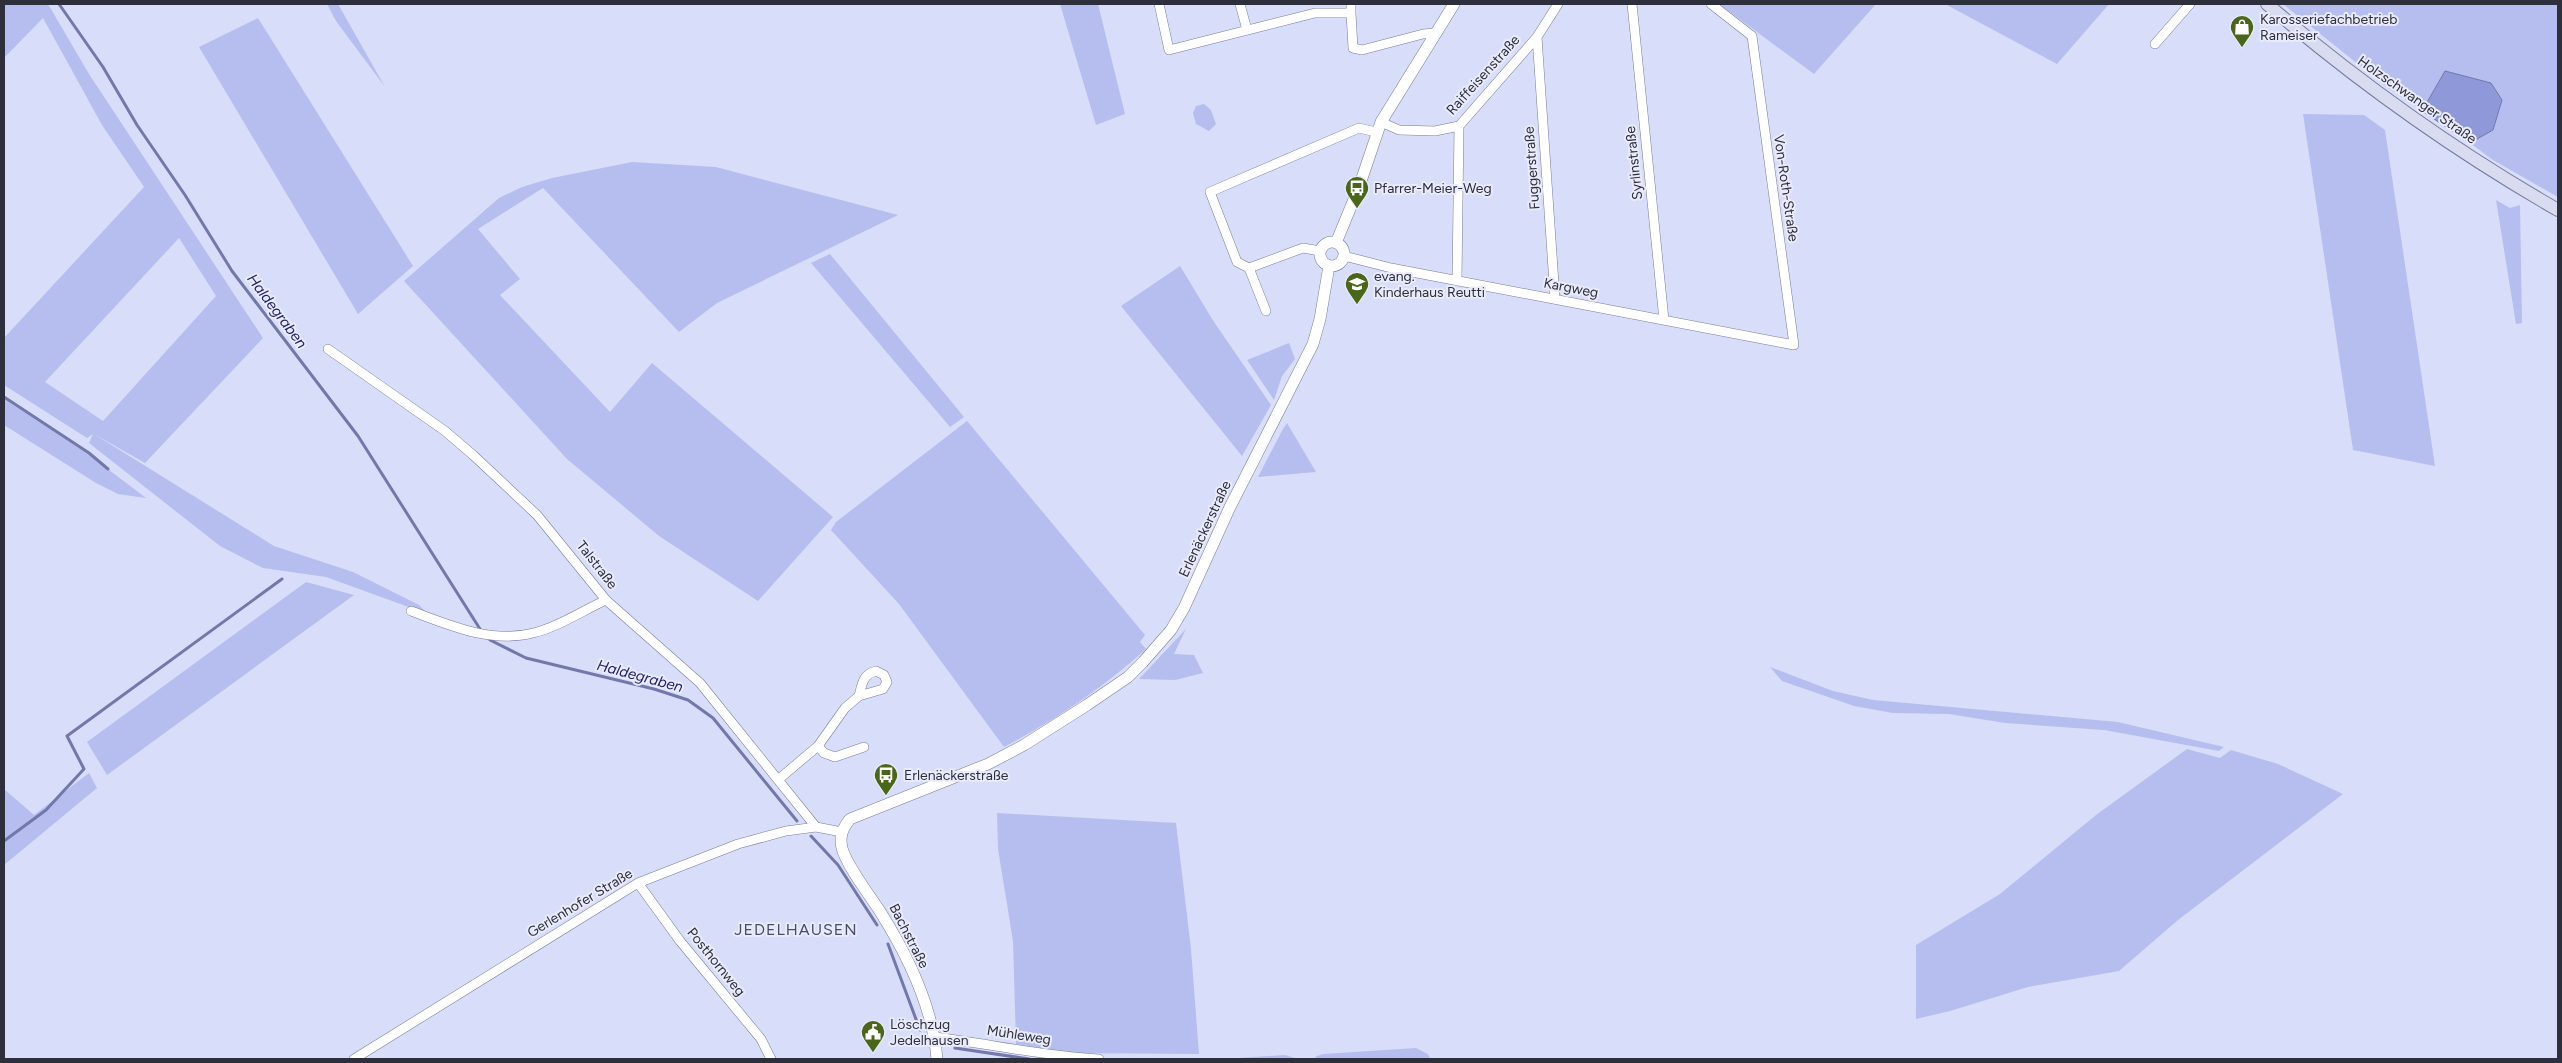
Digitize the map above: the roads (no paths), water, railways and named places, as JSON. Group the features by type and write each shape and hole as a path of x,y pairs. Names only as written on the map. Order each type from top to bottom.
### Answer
{"main road":[{"name":"Holzschwanger Straße","path":"2267,4 2308,40 2379,93 2526,191 2558,210"}],"street":[{"path":"1158,4 1169,50 1315,13 1351,8 1353,48 1362,50 1423,34 1436,33"},
{"path":"1240,4 1247,30"},
{"path":"1336,243 1359,188 1378,127 1454,4"},
{"name":"Raiffeisenstraße","path":"1378,127 1398,130 1435,131 1459,126 1537,37 1558,4"},
{"name":"Syrlinstraße","path":"1632,4 1664,320"},
{"name":"Von-Roth-Straße","path":"1712,4 1752,36 1794,345"},
{"path":"2155,44 2190,4"},
{"name":"Fuggerstraße","path":"1537,37 1555,298"},
{"path":"1457,281 1459,126"},
{"path":"1266,311 1249,268 1237,262 1210,192 1359,128 1378,127"},
{"path":"1336,243 1342,248 1344,256 1337,265 1329,266 1320,259 1320,251 1324,244 1336,243"},
{"path":"1249,268 1303,248 1320,251"},
{"name":"Kargweg","path":"1344,256 1457,281 1555,298 1794,345"},
{"name":"Erlenäckerstraße","path":"842,832 850,819 988,764 1024,745 1128,677 1171,630 1184,608 1230,507 1314,344 1329,266"},
{"name":"Talstraße","path":"328,349 445,431 473,454 537,515 606,600 700,682 816,827"},
{"path":"411,610 471,633 513,636 533,633 562,622 606,600"},
{"path":"779,779 818,746 845,708 859,696"},
{"path":"818,746 824,753 835,757 864,747"},
{"name":"Gerlenhofer Straße","path":"354,1059 638,883 738,844 786,831 816,827 842,832"},
{"name":"Bachstraße","path":"842,832 842,850 886,921 907,962 935,1037 938,1059"},
{"name":"Posthornweg","path":"638,883 680,941 762,1039 770,1059"},
{"name":"Mühleweg","path":"935,1037 1012,1047 1067,1057 1099,1059"}],"waterway":[{"name":"Haldegraben","path":"59,4 103,67 137,125 185,195 232,271 358,436 480,629"},
{"path":"4,397 89,453 108,469"},
{"path":"4,841 46,810 84,769 67,736 282,579"},
{"name":"Haldegraben","path":"490,640 526,658 654,689 688,700 713,718 797,821"},
{"name":"Haldegraben","path":"811,836 838,865 877,925"},
{"name":"Haldegraben","path":"888,944 920,1030"},
{"name":"Haldegraben","path":"955,1048 1029,1059"}],"place":[{"name":"Karosseriefachbetrieb Rameiser","path":"2242,48"},
{"name":"Pfarrer-Meier-Weg","path":"1357,209"},
{"name":"evang. Kinderhaus Reutti","path":"1357,305"},
{"name":"Erlenäckerstraße","path":"886,796"},
{"name":"Löschzug Jedelhausen","path":"873,1053"}],"district":[{"name":"JEDELHAUSEN","path":"796,929"}]}
